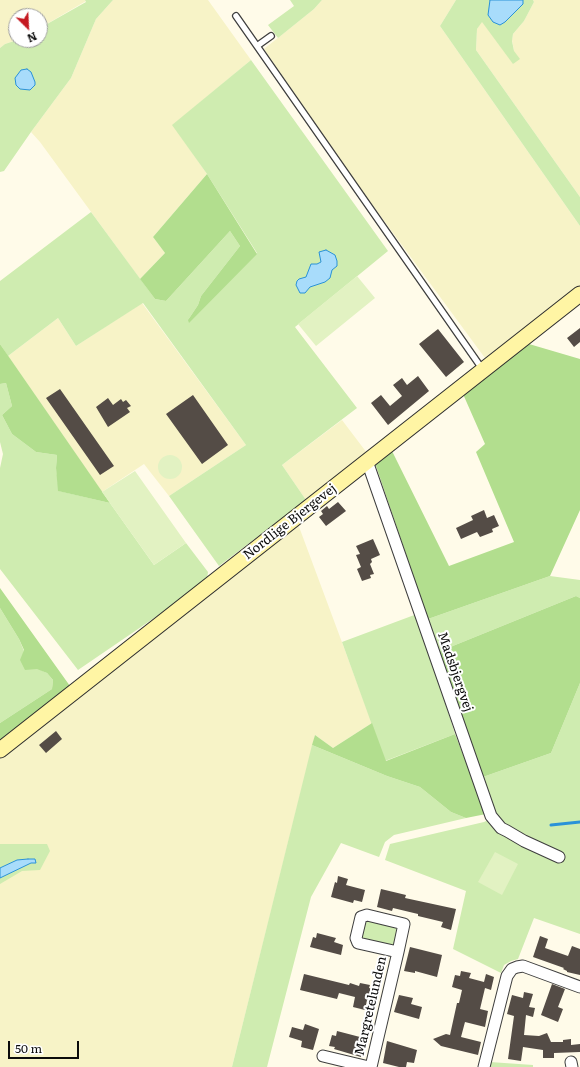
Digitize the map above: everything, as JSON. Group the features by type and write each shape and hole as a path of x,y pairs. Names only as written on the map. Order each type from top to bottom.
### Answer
{"street":[{"name":"Nordlige Bjergevej","path":"0,750 580,294"},
{"name":"Madsbjergvej","path":"367,461 491,816 501,828 524,841 559,857"},
{"name":"Margretelunden","path":"323,1056 370,1067 398,952 404,924 367,915 362,918 356,938 358,943 398,952"},
{"path":"484,1067 507,976 512,969 523,966 580,987"}],"lane":[{"path":"236,16 483,370"},
{"path":"257,46 271,36"}],"shaded area":[{"path":"0,0 86,1 48,23 48,8 8,8 8,43 0,48"},
{"path":"113,0 208,0 251,60 173,125 207,174 153,237 165,253 140,279 40,142 31,132 71,78 96,19"},
{"path":"322,0 456,0 440,26 580,226 580,285 485,358 354,180 264,49 314,9"},
{"path":"533,0 580,0 580,197 476,50 477,29 482,21 514,64 513,34 524,21 534,2"},
{"path":"142,303 246,445 169,496 144,464 102,492 8,356 58,318 76,346"},
{"path":"342,420 367,453 306,500 282,465"},
{"path":"298,524 372,723 333,748 315,735 232,1067 0,1067 0,759"}],"green space":[{"path":"85,0 113,0 96,19 71,78 4,171 0,172 0,48 8,43 8,48 48,48 48,23 86,2"},
{"path":"290,0 322,0 314,9 278,38 268,25 294,6"},
{"path":"456,0 533,0 534,2 524,21 513,34 512,41 514,51 520,59 513,64 482,22 477,29 476,50 580,197 580,226 440,26"},
{"path":"251,60 388,251 295,327 357,408 282,465 306,500 219,566 169,496 246,445 143,303 76,346 58,318 8,356 0,344 0,281 91,212 155,299 166,301 230,231 240,246 201,296 198,305 188,320 257,253 207,174 172,125"},
{"path":"207,174 257,254 189,323 188,320 198,305 201,296 240,246 230,231 166,301 155,299 140,279 165,253 153,237"},
{"path":"357,276 375,298 316,346 298,324"},
{"path":"0,344 110,503 58,491 56,468 57,455 36,452 12,434 2,415 12,406 6,383 0,384"},
{"path":"529,344 580,359 580,510 550,576 428,619 375,463 392,451 449,566 514,542 476,452 485,444 463,394"},
{"path":"6,383 12,406 2,415 12,434 36,452 57,455 56,468 59,491 110,503 154,565 186,543 208,572 207,579 179,601 78,670 0,569 0,468 3,454 0,442 0,384"},
{"path":"170,455 179,458 182,467 179,476 170,479 161,476 158,467 161,458"},
{"path":"135,471 186,543 154,565 102,492"},
{"path":"550,576 580,580 580,598 576,596 438,652 428,619"},
{"path":"0,588 70,686 0,740 0,723 52,689 53,680 47,673 37,669 25,670 20,660 24,650 0,608"},
{"path":"576,596 580,598 580,683 551,753 480,778 438,652"},
{"path":"0,608 19,639 24,651 21,660 47,673 53,680 52,689 0,723"},
{"path":"417,614 455,734 385,761 342,642"},
{"path":"580,683 580,934 534,918 518,959 504,965 501,973 453,949 466,891 385,860 390,844 484,822 496,816 480,778 551,753"},
{"path":"372,723 386,761 455,734 486,814 466,818 451,812 420,787 387,776 312,745 315,735 333,748"},
{"path":"312,745 387,776 420,787 451,812 466,818 394,835 385,842 379,857 341,843 311,897 267,1067 232,1067"},
{"path":"0,844 47,844 50,851 40,870 22,871 0,884"},
{"path":"495,852 518,864 502,895 478,882"},
{"path":"368,921 395,926 398,931 395,944 392,946 365,940 361,936 364,924"},
{"path":"490,1062 533,1065 533,1067 489,1067"}],"water":[{"path":"490,0 523,0 523,4 500,25 493,22 488,15"},
{"path":"27,69 31,72 35,82 35,85 30,90 20,89 16,85 15,78 21,70"},
{"path":"326,250 335,255 337,261 337,266 332,270 330,278 325,282 310,287 305,293 300,293 296,285 297,281 306,277 311,264 321,262 319,252"},
{"path":"35,859 36,863 31,863 0,878 0,868 17,860"}],"building":[{"path":"580,328 580,342 574,347 567,338"},
{"path":"438,329 464,362 446,377 419,344"},
{"path":"418,376 429,391 388,425 371,403 381,395 390,406 402,396 393,385 402,378 407,385"},
{"path":"60,389 114,466 100,475 46,398"},
{"path":"193,395 228,445 202,464 166,414"},
{"path":"108,398 113,405 121,399 123,402 126,400 131,406 127,408 130,412 108,427 96,407"},
{"path":"338,502 346,511 326,526 319,517 323,514 321,511 327,506 329,509"},
{"path":"484,510 487,518 494,515 499,526 492,529 493,532 480,537 477,532 461,539 456,528 473,520 471,516"},
{"path":"373,539 380,555 371,559 372,562 370,564 374,574 370,575 371,578 362,581 357,569 361,567 356,555 360,554 356,546"},
{"path":"56,731 62,739 46,753 39,745"},
{"path":"338,876 348,879 346,885 365,890 362,902 354,900 353,903 331,897 335,882 337,883"},
{"path":"381,889 406,895 405,898 456,909 451,930 441,927 443,922 418,916 418,914 393,908 392,911 377,907"},
{"path":"317,933 336,938 334,942 343,945 341,955 310,947 313,937 316,938"},
{"path":"540,936 548,939 545,948 568,956 572,946 580,949 580,975 567,972 563,969 564,968 533,957"},
{"path":"410,947 442,955 437,977 415,971 415,973 404,971"},
{"path":"461,971 471,973 469,978 484,982 486,974 494,977 491,990 485,988 480,1009 488,1011 485,1027 465,1022 461,1037 481,1042 478,1055 441,1046 433,1039 446,1034 450,1035 457,1003 459,1003 462,990 452,987 455,975 460,976"},
{"path":"304,974 349,985 350,983 359,986 360,983 370,985 369,988 378,990 376,1002 367,1000 365,1010 353,1007 355,997 339,993 337,999 300,990"},
{"path":"552,984 565,989 558,1007 563,1009 558,1022 541,1015"},
{"path":"524,992 533,994 529,1007 535,1008 533,1017 526,1015 524,1035 539,1036 547,1033 551,1042 563,1042 563,1040 571,1039 571,1045 580,1044 580,1052 554,1053 554,1058 543,1058 543,1050 523,1047 521,1061 508,1059 514,1016 507,1014 512,995 523,998"},
{"path":"399,995 413,998 411,1004 422,1007 419,1019 394,1012"},
{"path":"305,1024 319,1029 313,1050 301,1047 302,1041 289,1037 292,1027 303,1030"},
{"path":"337,1031 360,1037 359,1041 365,1043 361,1057 334,1049 335,1047 329,1046 332,1035 336,1036"},
{"path":"387,1041 417,1050 414,1063 407,1062 406,1067 399,1067 383,1063"}],"waterway":[{"path":"551,825 580,822"}]}
